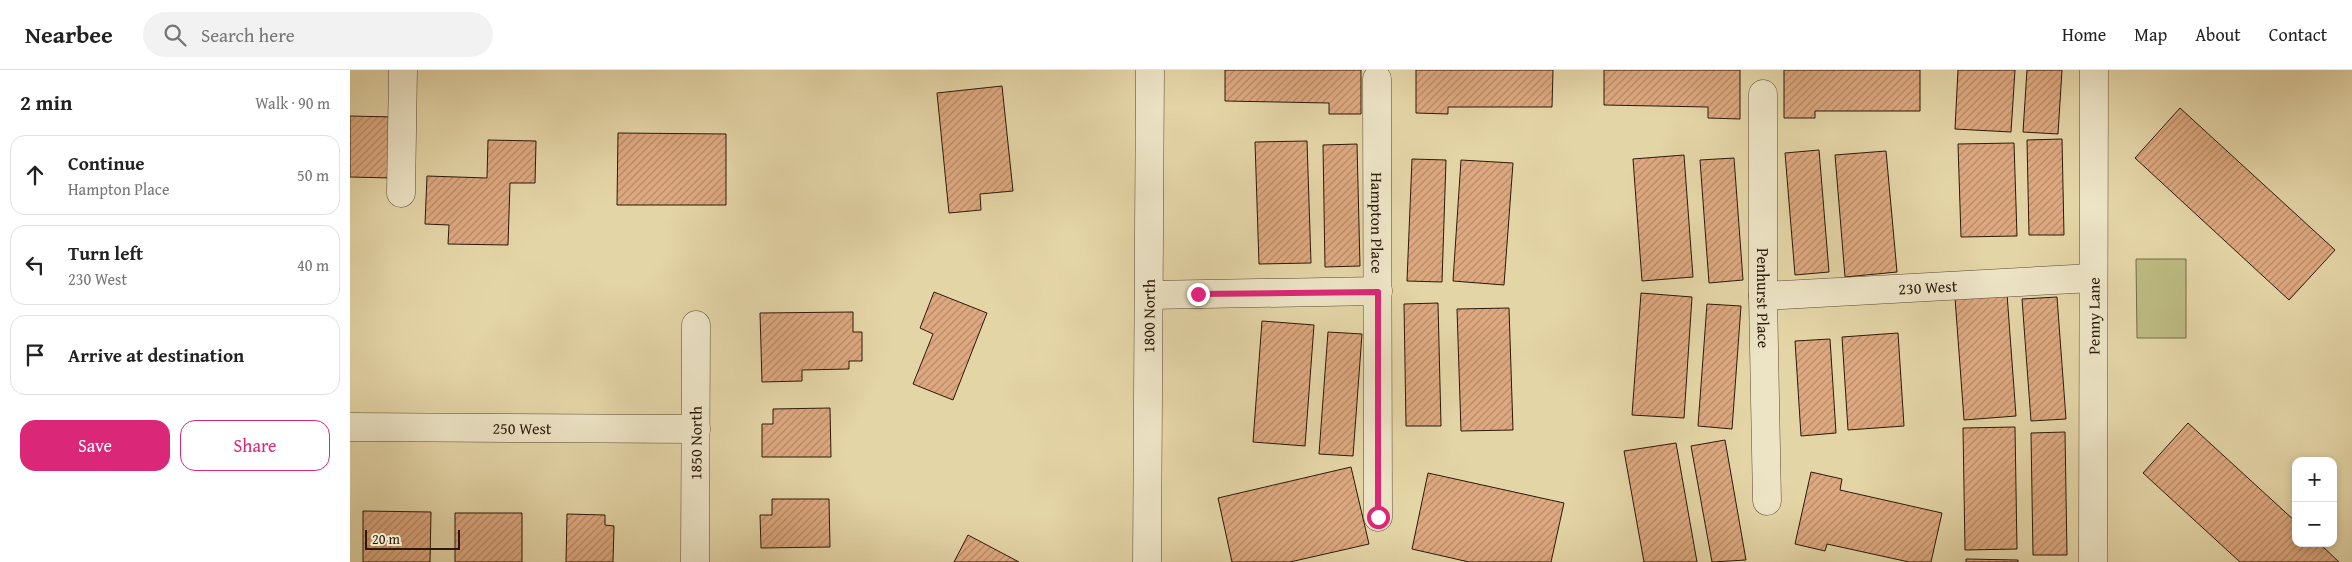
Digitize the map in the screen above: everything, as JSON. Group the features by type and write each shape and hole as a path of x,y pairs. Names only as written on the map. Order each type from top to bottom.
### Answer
{"street":[{"path":"401,193 403,70"},
{"name":"1800 North","path":"1147,562 1150,70"},
{"name":"Penny Lane","path":"2093,562 2092,278 2094,70"},
{"name":"Hampton Place","path":"1377,79 1378,517"},
{"name":"Penhurst Place","path":"1763,94 1763,296 1768,501"},
{"name":"230 West","path":"1763,296 2092,278"},
{"path":"1149,295 1378,292"},
{"name":"1850 North","path":"695,562 696,325"},
{"name":"250 West","path":"350,426 696,429"}],"shaded area":[{"path":"2136,259 2186,259 2186,338 2137,338"}],"building":[{"path":"1225,70 1361,70 1361,114 1329,114 1329,103 1225,101"},
{"path":"1416,70 1553,70 1552,107 1448,107 1448,114 1416,113"},
{"path":"1604,70 1740,70 1740,119 1708,118 1708,107 1604,105"},
{"path":"1784,70 1920,70 1920,111 1815,111 1815,118 1784,118"},
{"path":"1958,70 2015,70 2011,132 1955,129"},
{"path":"2027,70 2062,70 2058,134 2023,132"},
{"path":"1002,86 1013,191 980,194 981,210 949,213 937,93"},
{"path":"2180,108 2335,250 2289,300 2135,158"},
{"path":"350,116 393,117 392,178 350,177"},
{"path":"618,133 726,134 726,205 617,205"},
{"path":"2062,139 2064,235 2029,235 2027,140"},
{"path":"488,140 536,141 535,183 510,183 508,245 448,244 449,225 425,224 427,176 487,178"},
{"path":"1307,141 1311,263 1259,264 1255,142"},
{"path":"2014,143 2017,236 1961,237 1958,144"},
{"path":"1357,144 1360,266 1325,267 1323,145"},
{"path":"1819,150 1829,272 1795,275 1785,153"},
{"path":"1886,151 1897,272 1845,277 1835,155"},
{"path":"1684,155 1693,277 1642,281 1633,159"},
{"path":"1734,158 1743,280 1709,283 1700,160"},
{"path":"1412,159 1446,160 1442,282 1407,281"},
{"path":"1461,160 1513,163 1504,285 1453,281"},
{"path":"934,292 987,313 953,400 913,384 933,334 920,328"},
{"path":"1641,293 1692,297 1684,418 1632,415"},
{"path":"2007,294 2016,416 1964,420 1955,298"},
{"path":"2057,297 2066,419 2031,421 2022,299"},
{"path":"1438,303 1441,426 1406,426 1404,304"},
{"path":"1707,304 1741,306 1732,429 1698,426"},
{"path":"1509,308 1513,430 1461,431 1457,309"},
{"path":"853,312 853,332 862,332 862,361 849,361 849,369 802,370 802,381 762,382 760,313"},
{"path":"1262,321 1314,325 1305,446 1253,442"},
{"path":"1328,332 1362,334 1353,456 1319,454"},
{"path":"1898,333 1904,426 1848,430 1842,337"},
{"path":"1830,339 1836,433 1801,436 1795,341"},
{"path":"830,408 831,457 762,457 762,424 773,424 773,409"},
{"path":"2188,423 2292,518 2292,547 2323,547 2339,562 2240,562 2143,473"},
{"path":"2015,427 2017,549 1965,550 1963,428"},
{"path":"2065,432 2067,555 2033,555 2031,433"},
{"path":"1725,440 1746,560 1712,562 1691,446"},
{"path":"1676,443 1697,562 1644,562 1624,451"},
{"path":"1351,467 1369,544 1290,562 1232,562 1218,498"},
{"path":"1811,472 1842,479 1840,490 1942,513 1931,562 1909,562 1827,544 1825,551 1795,544"},
{"path":"1428,473 1564,503 1551,562 1469,562 1412,549"},
{"path":"772,499 829,499 830,547 761,548 760,515 772,515"},
{"path":"363,511 431,512 430,562 363,562"},
{"path":"455,513 522,513 522,562 455,562"},
{"path":"567,514 605,515 605,525 614,526 613,562 566,562"},
{"path":"968,535 1019,562 954,562"},
{"path":"1966,559 2018,560 2018,562 1966,562"}],"route":[{"path":"1198,294 1378,292 1378,517"}]}
